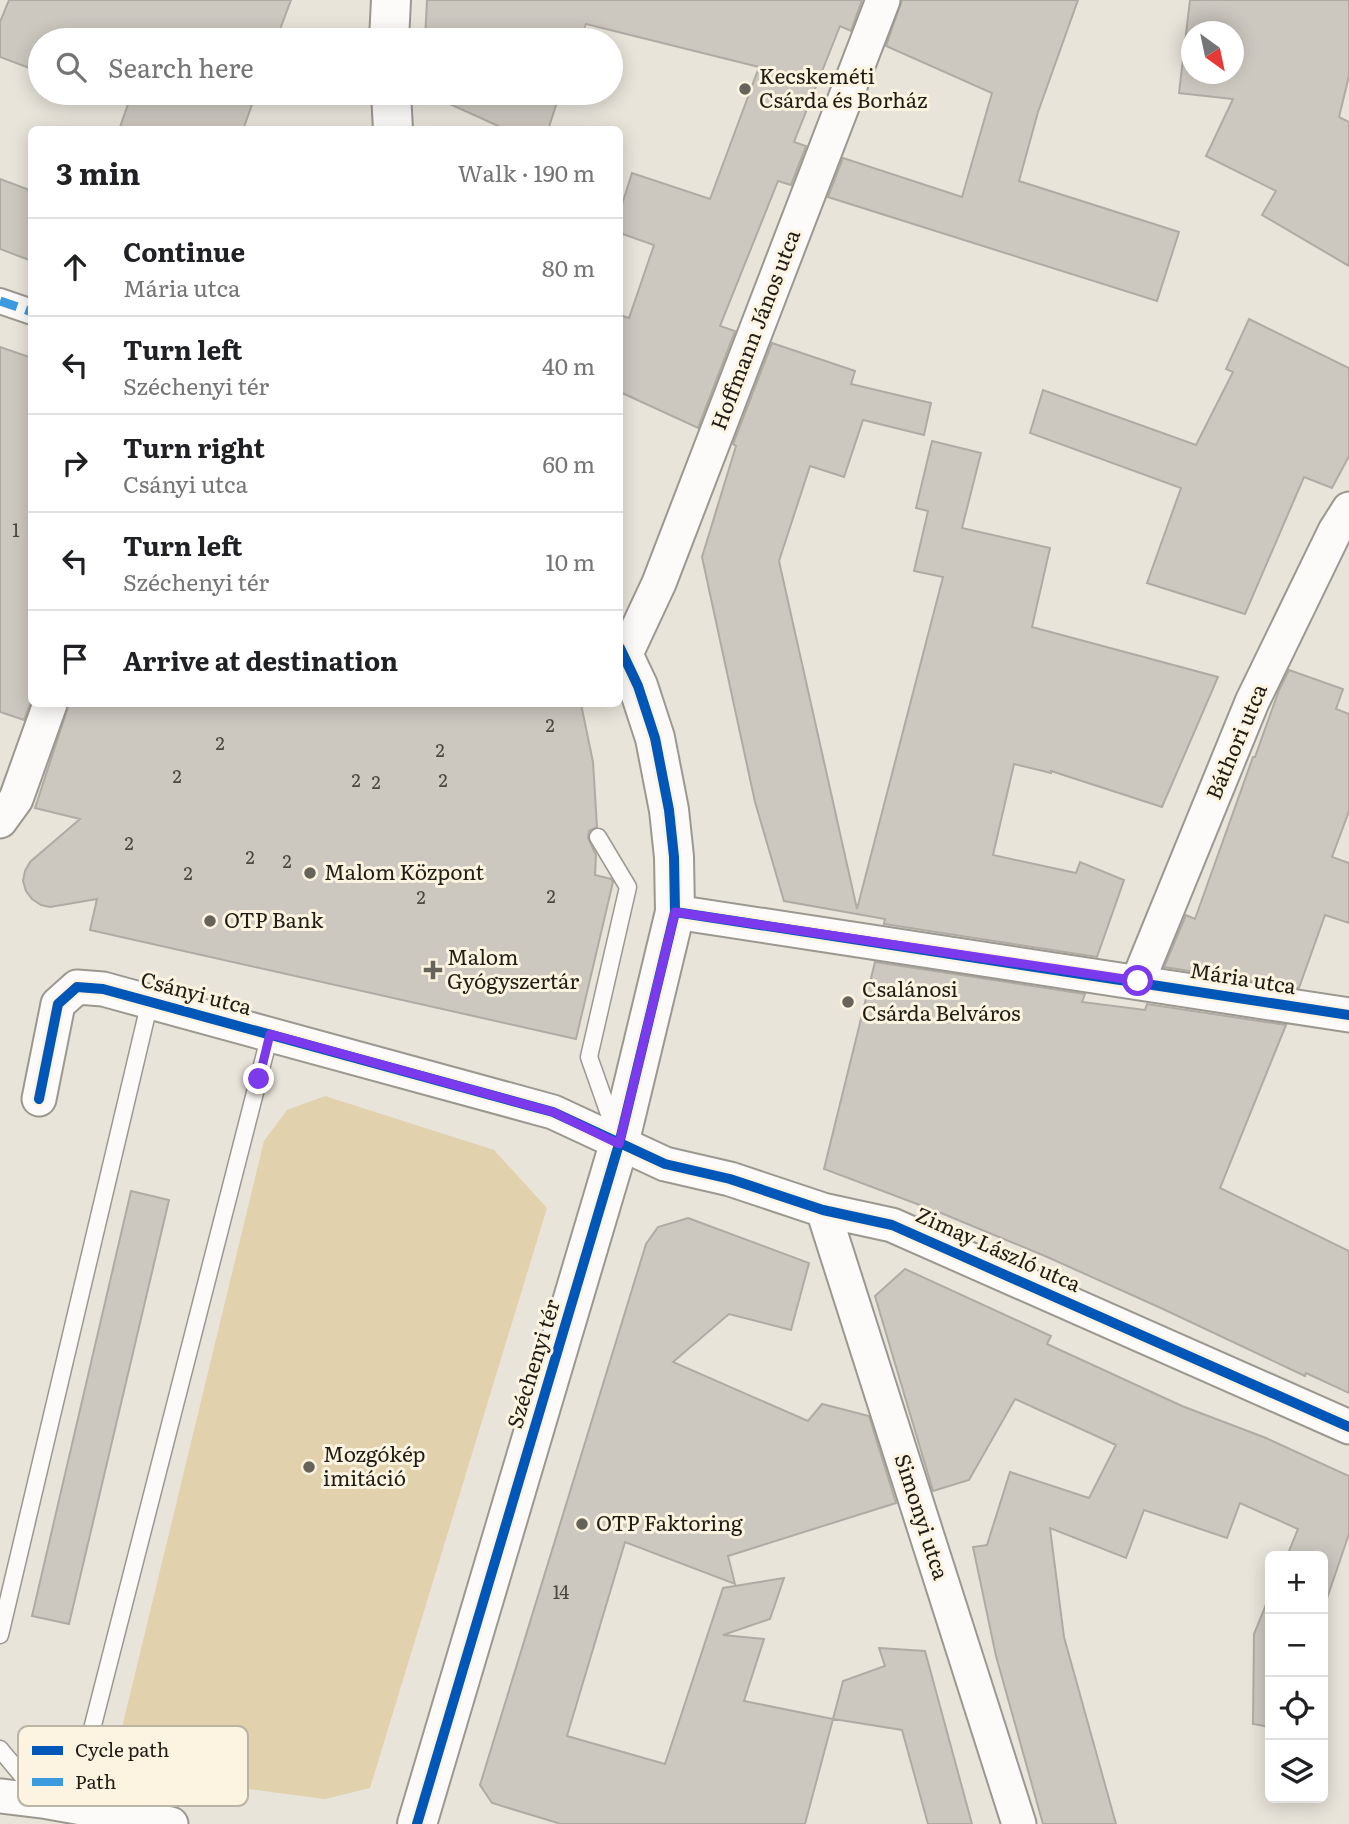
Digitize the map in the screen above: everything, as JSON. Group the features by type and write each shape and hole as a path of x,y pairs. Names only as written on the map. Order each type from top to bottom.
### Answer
{"street":[{"path":"390,28 391,0"},
{"name":"Hoffmann János utca","path":"623,651 659,583 883,0"},
{"path":"392,105 393,126"},
{"path":"0,301 28,312"},
{"name":"Báthori utca","path":"1138,981 1252,702 1335,531 1349,509"},
{"name":"Széchenyi tér","path":"417,1824 619,1144 675,912 674,857 669,810 655,738 638,686 623,655"},
{"path":"0,821 16,799 49,707"},
{"name":"Mária utca","path":"675,912 1349,1015"},
{"name":"Csányi utca","path":"39,1099 58,1004 77,987 103,989 553,1112 619,1144"},
{"name":"Zimay László utca","path":"619,1144 665,1164 730,1180 824,1210 892,1225 1349,1427"},
{"name":"Simonyi utca","path":"824,1210 1019,1824"},
{"path":"0,1796 18,1798"},
{"path":"69,1806 171,1824"}],"lane":[{"path":"598,837 628,887 589,1057 619,1144"},
{"path":"0,1635 150,1001"},
{"path":"79,1726 270,1034"},
{"path":"0,1749 18,1773"}],"shaded area":[{"path":"325,1096 494,1150 547,1208 370,1788 325,1799 248,1789 248,1726 122,1726 264,1141 287,1110"}],"building":[{"path":"9,0 291,0 280,28 28,28 28,68 0,57 0,22"},
{"path":"427,0 862,0 851,31 840,26 794,142 806,146 791,185 778,181 720,326 735,331 698,428 623,393 623,316 629,318 654,245 623,234 623,202 632,173 710,199 759,67 623,33 623,28 602,28 586,24 584,28 426,28"},
{"path":"902,0 1078,0 1038,112 1019,181 1179,232 1157,301 828,197 843,158 962,197 992,93 886,46"},
{"path":"1190,0 1349,0 1349,76 1339,117 1349,122 1349,266 1262,215 1276,191 1206,156 1233,99 1179,93 1181,76 1181,84 1244,84 1244,21 1188,21"},
{"path":"128,105 252,105 244,126 120,126"},
{"path":"452,105 556,105 549,126 498,126"},
{"path":"0,179 28,190 28,260 0,249"},
{"path":"1249,319 1349,368 1349,456 1332,488 1304,477 1245,614 1147,583 1181,488 1030,433 1043,390 1196,445 1233,372 1226,369"},
{"path":"772,343 855,371 851,384 931,403 924,435 863,420 844,477 810,466 779,561 857,909 943,577 914,571 928,511 916,508 932,441 981,453 962,528 1050,548 1032,627 1218,677 1162,807 1051,771 1014,764 993,855 1076,873 1080,862 1124,880 1097,957 884,924 885,919 784,901 755,802 702,557 736,446 733,444"},
{"path":"0,347 28,357 29,707 24,720 0,712"},
{"path":"1289,670 1343,689 1336,709 1349,714 1349,811 1332,857 1349,863 1349,923 1325,915 1299,988 1164,967 1186,915 1195,919 1253,757"},
{"name":"Malom Központ","path":"68,707 582,707 593,762 597,827 589,831 588,838 596,855 595,875 613,882 576,1039 90,930 97,899 50,907 32,899 26,891 23,881 30,862 80,819 35,808"},
{"path":"875,962 1085,994 1082,1002 1145,1010 1147,1004 1286,1025 1220,1188 1349,1251 1349,1393 1306,1373 1305,1376 1045,1256 824,1169"},
{"path":"131,1191 169,1200 69,1624 32,1616"},
{"path":"688,1218 809,1263 791,1330 729,1314 673,1362 808,1421 822,1404 869,1416 896,1503 728,1556 735,1584 625,1542 567,1736 665,1764 723,1588 784,1578 770,1619 723,1635 764,1639 744,1701 833,1719 805,1824 561,1824 492,1803 480,1785 646,1244 658,1227"},
{"path":"905,1269 1051,1336 1047,1344 1182,1406 1266,1438 1349,1476 1349,1534 1328,1595 1328,1551 1289,1551 1298,1529 1240,1503 1227,1538 1144,1510 1126,1558 1050,1528 1064,1637 1116,1824 1043,1824 996,1656 973,1547 987,1545 1010,1472 1089,1498 1116,1445 1015,1399 969,1480 933,1491 875,1296"},
{"path":"1265,1607 1265,1726 1253,1724 1254,1634"},
{"path":"879,1648 925,1651 972,1824 928,1824 902,1730 833,1719 843,1681 885,1666"}],"marked path":[{"path":"0,301 28,311"}],"cycle path":[{"path":"417,1824 619,1144 675,912 674,857 669,810 655,738 638,686 623,654"},
{"path":"675,912 1349,1015"},
{"path":"39,1099 58,1004 77,987 103,989 553,1112 665,1164 730,1179 823,1210 892,1225 1349,1427"}],"place":[{"name":"Kecskeméti Csárda és Borház","path":"745,89"},
{"name":"Malom Központ","path":"310,873"},
{"name":"OTP Bank","path":"210,921"},
{"name":"Malom Gyógyszertár","path":"433,970"},
{"name":"Csalánosi Csárda Belváros","path":"848,1002"},
{"name":"Mozgókép imitáció","path":"309,1467"},
{"name":"OTP Faktoring","path":"582,1524"}],"route":[{"path":"259,1079 270,1034 553,1112 619,1144 675,912 1138,981"}]}
